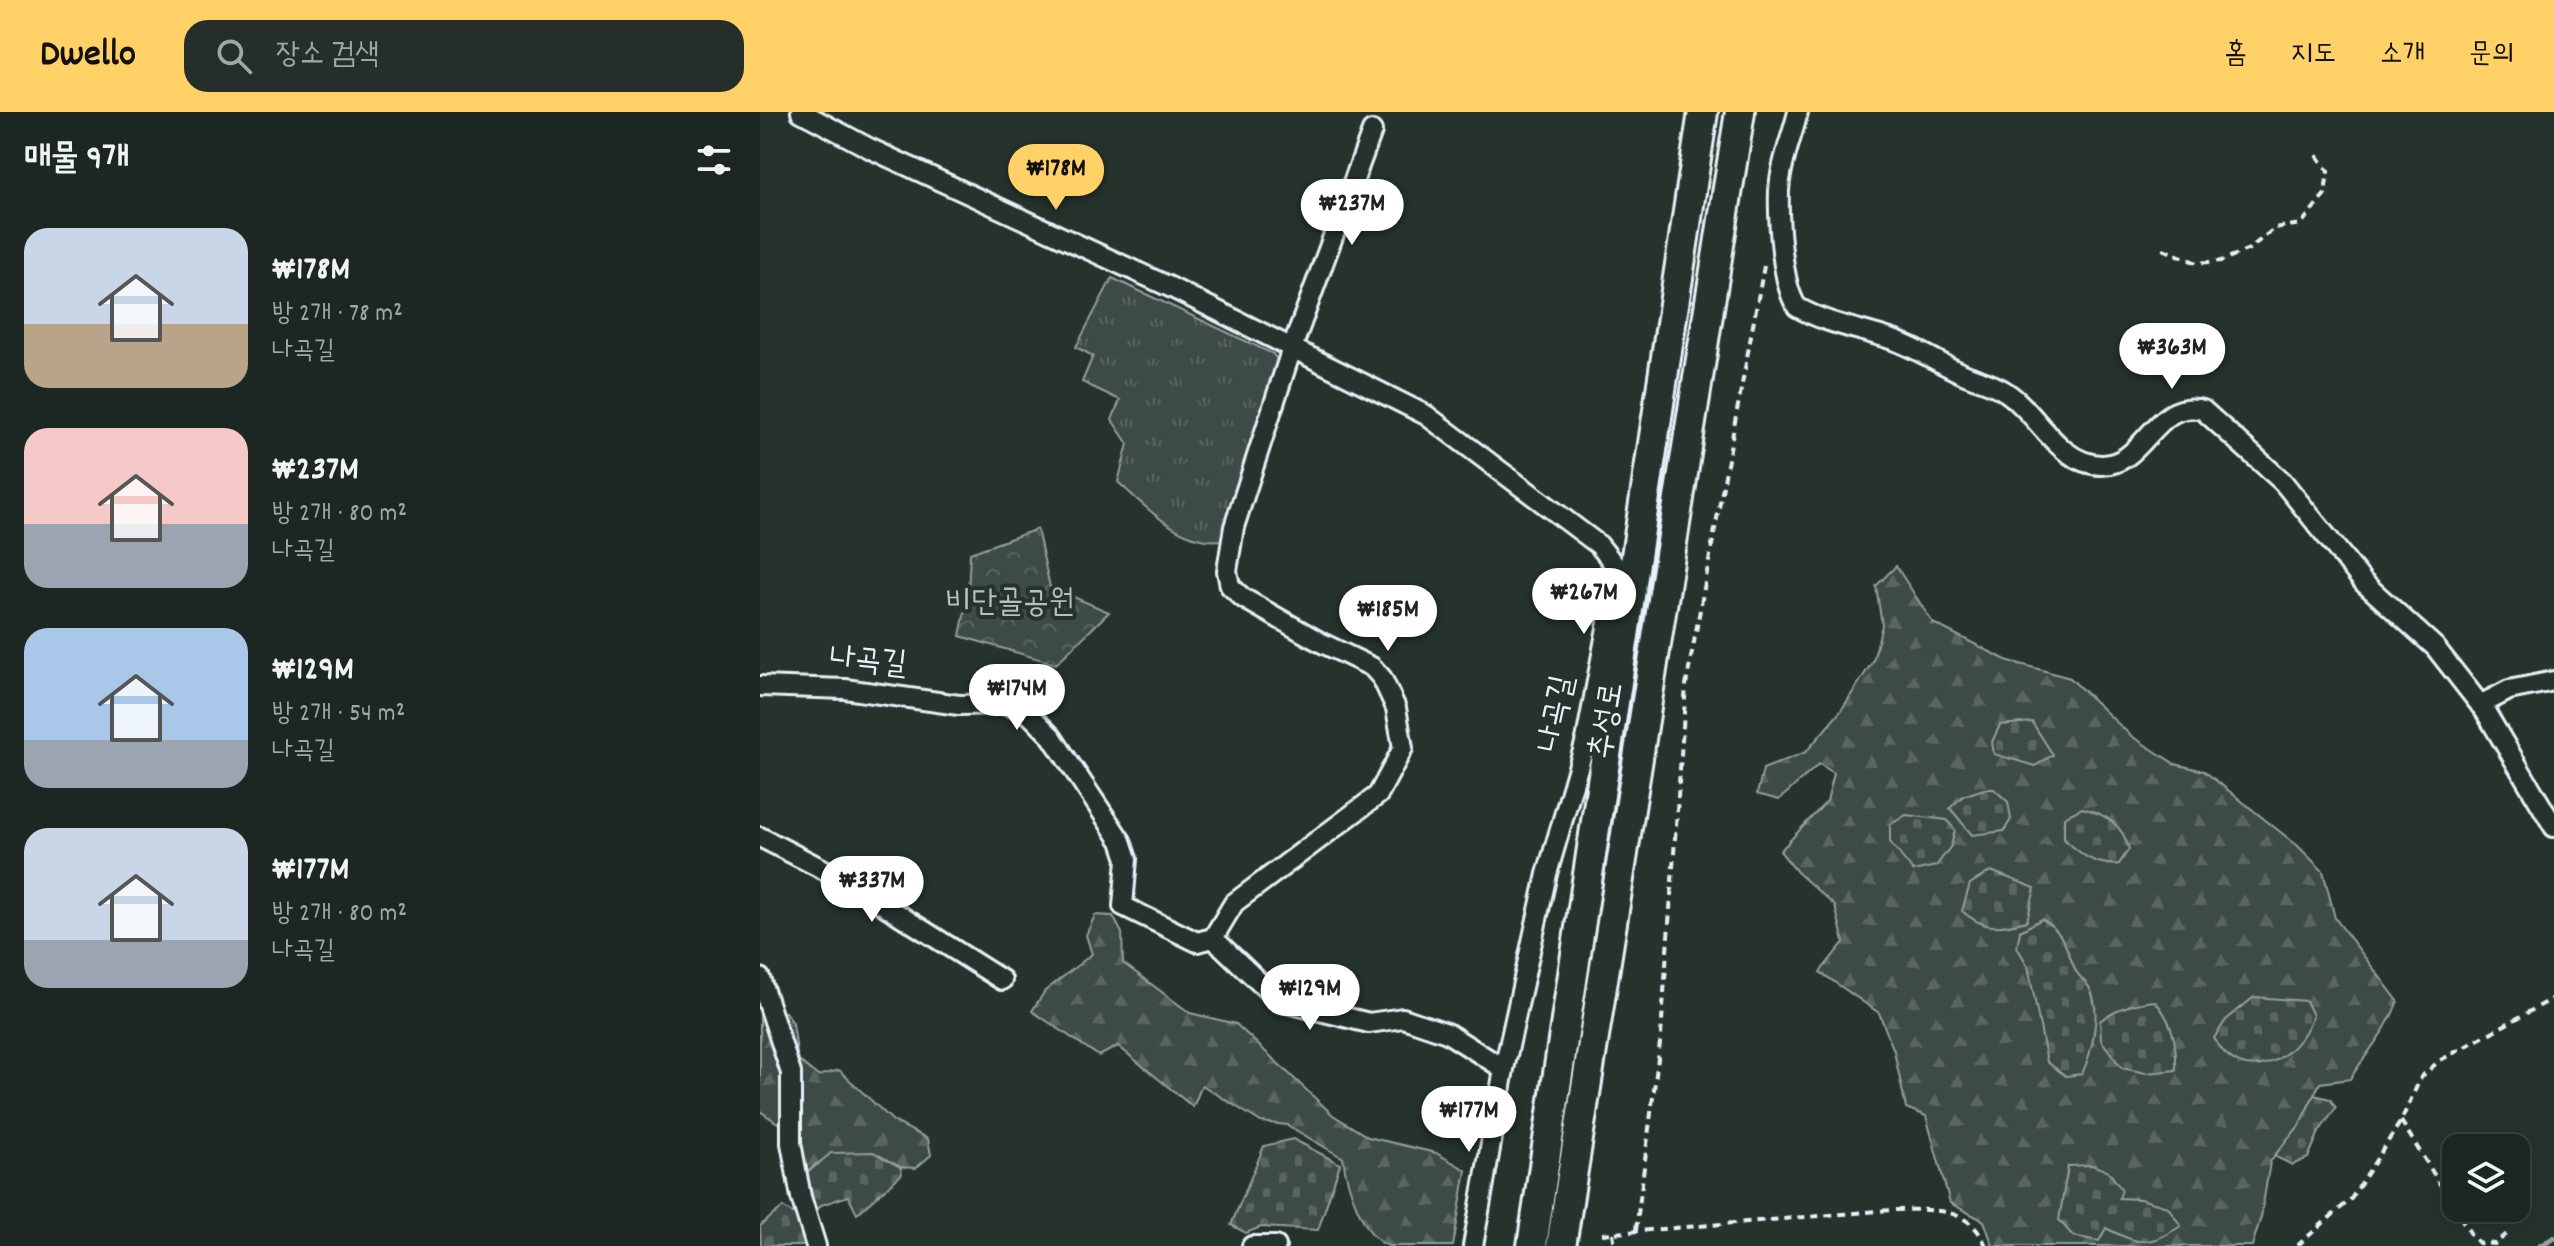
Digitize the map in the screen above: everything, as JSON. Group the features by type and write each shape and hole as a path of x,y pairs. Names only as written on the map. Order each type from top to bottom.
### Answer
{"main road":[{"name":"추성로","path":"1532,1246 1703,112"},
{"name":"추성로","path":"1561,1246 1740,112"}],"street":[{"name":"나곡길","path":"801,112 1426,415 1599,545 1618,569 1586,740 1547,874 1504,1069 1473,1246"},
{"path":"1798,112 1779,191 1786,271 1789,290 1797,307 1907,345 1961,373 1999,388 2020,403 2068,454 2095,464 2106,465 2127,457 2155,426 2180,410 2203,410 2283,482 2364,583 2435,647 2480,705 2554,827"},
{"path":"1372,131 1292,348 1228,548 1230,586 1243,598 1320,642 1372,667 1382,678 1396,708 1403,748 1378,795 1234,903 1213,938 1279,1001 1369,1023 1403,1018 1447,1033 1504,1069"},
{"path":"2480,705 2509,690 2554,681"},
{"name":"나곡길","path":"760,686 845,689 959,705 1006,704 1029,714 1052,737 1121,841 1127,859 1123,906 1197,942 1213,938"},
{"path":"760,837 844,880 1002,980"},
{"path":"760,978 791,1073 791,1143 801,1197 816,1246"},
{"path":"1252,1246 1276,1246"}],"path":[{"path":"2163,249 2197,263 2221,261 2249,249 2275,228 2301,224 2325,194 2328,171 2316,155"},
{"path":"1636,1230 1661,1035 1686,685 1765,261"},
{"path":"2297,1246 2351,1199 2401,1121 2421,1077 2439,1061 2554,998"},
{"path":"2401,1121 2472,1236 2479,1243 2495,1244 2508,1233"},
{"path":"1602,1234 1891,1210 1936,1210 1965,1218 1986,1246"},
{"path":"1613,1233 1615,1246"}],"green space":[{"path":"1112,278 1273,354 1279,363 1221,540 1192,537 1178,530 1152,513 1118,482 1128,444 1112,420 1120,400 1082,382 1093,356 1076,347"},
{"name":"비단골공원","path":"1037,529 1050,587 1109,612 1056,664 960,636 968,596 970,553"},
{"path":"1896,566 1933,623 2006,660 2070,678 2130,735 2175,764 2204,771 2298,846 2323,871 2335,918 2398,1001 2382,1032 2350,1079 2320,1083 2299,1126 2270,1162 2261,1217 2252,1246 1993,1246 1984,1221 1950,1203 1926,1116 1906,1108 1894,1051 1879,1013 1820,972 1844,942 1835,906 1797,872 1780,851 1827,801 1834,773 1819,764 1779,800 1757,794 1763,769 1806,752 1840,712 1873,661 1882,625 1876,586"},
{"path":"2032,722 2053,755 2035,766 1994,754 1992,742 2000,725"},
{"path":"1994,789 2008,802 2011,819 2004,831 1972,835 1950,808 1963,796"},
{"path":"2082,808 2106,817 2122,833 2129,849 2119,864 2089,858 2064,839 2064,817"},
{"path":"1906,815 1947,820 1955,830 1951,846 1936,866 1913,871 1890,842 1890,825"},
{"path":"1991,871 2035,888 2027,921 1985,925 1962,911 1970,884"},
{"path":"1095,915 1113,916 1122,933 1123,963 1190,1013 1236,1024 1333,1115 1368,1137 1436,1153 1466,1170 1453,1246 1389,1246 1380,1241 1371,1233 1357,1208 1343,1158 1287,1125 1261,1122 1202,1085 1193,1107 1118,1046 1099,1056 1032,1011 1045,991 1092,954 1086,935"},
{"path":"2042,919 2059,934 2076,972 2094,998 2094,1032 2082,1074 2066,1076 2047,1062 2028,966 2017,947 2020,931"},
{"path":"2254,997 2306,1001 2313,1015 2295,1045 2268,1063 2253,1066 2239,1063 2226,1054 2214,1038 2226,1020"},
{"path":"2155,1001 2173,1033 2176,1070 2146,1073 2122,1068 2101,1040 2100,1021 2126,1007"},
{"path":"760,1010 785,1012 793,1023 798,1060 818,1076 839,1070 893,1121 928,1139 931,1155 916,1168 900,1167 873,1152 816,1164 807,1173 785,1148 782,1126 760,1111"},
{"path":"2314,1095 2330,1099 2336,1108 2319,1132 2308,1158 2292,1165 2274,1156 2299,1126"},
{"path":"1293,1139 1340,1164 1318,1230 1261,1227 1246,1233 1231,1225 1264,1146"},
{"path":"873,1152 900,1167 902,1174 857,1214 848,1196 821,1205 815,1214 807,1173 831,1153"},
{"path":"2092,1165 2108,1171 2122,1190 2119,1198 2140,1199 2168,1207 2181,1226 2144,1241 2136,1241 2106,1228 2099,1241 2073,1236 2059,1220 2068,1166"},
{"path":"783,1207 797,1216 807,1246 761,1246 760,1226"}],"waterway":[{"path":"2540,1246 2554,1238"}]}
